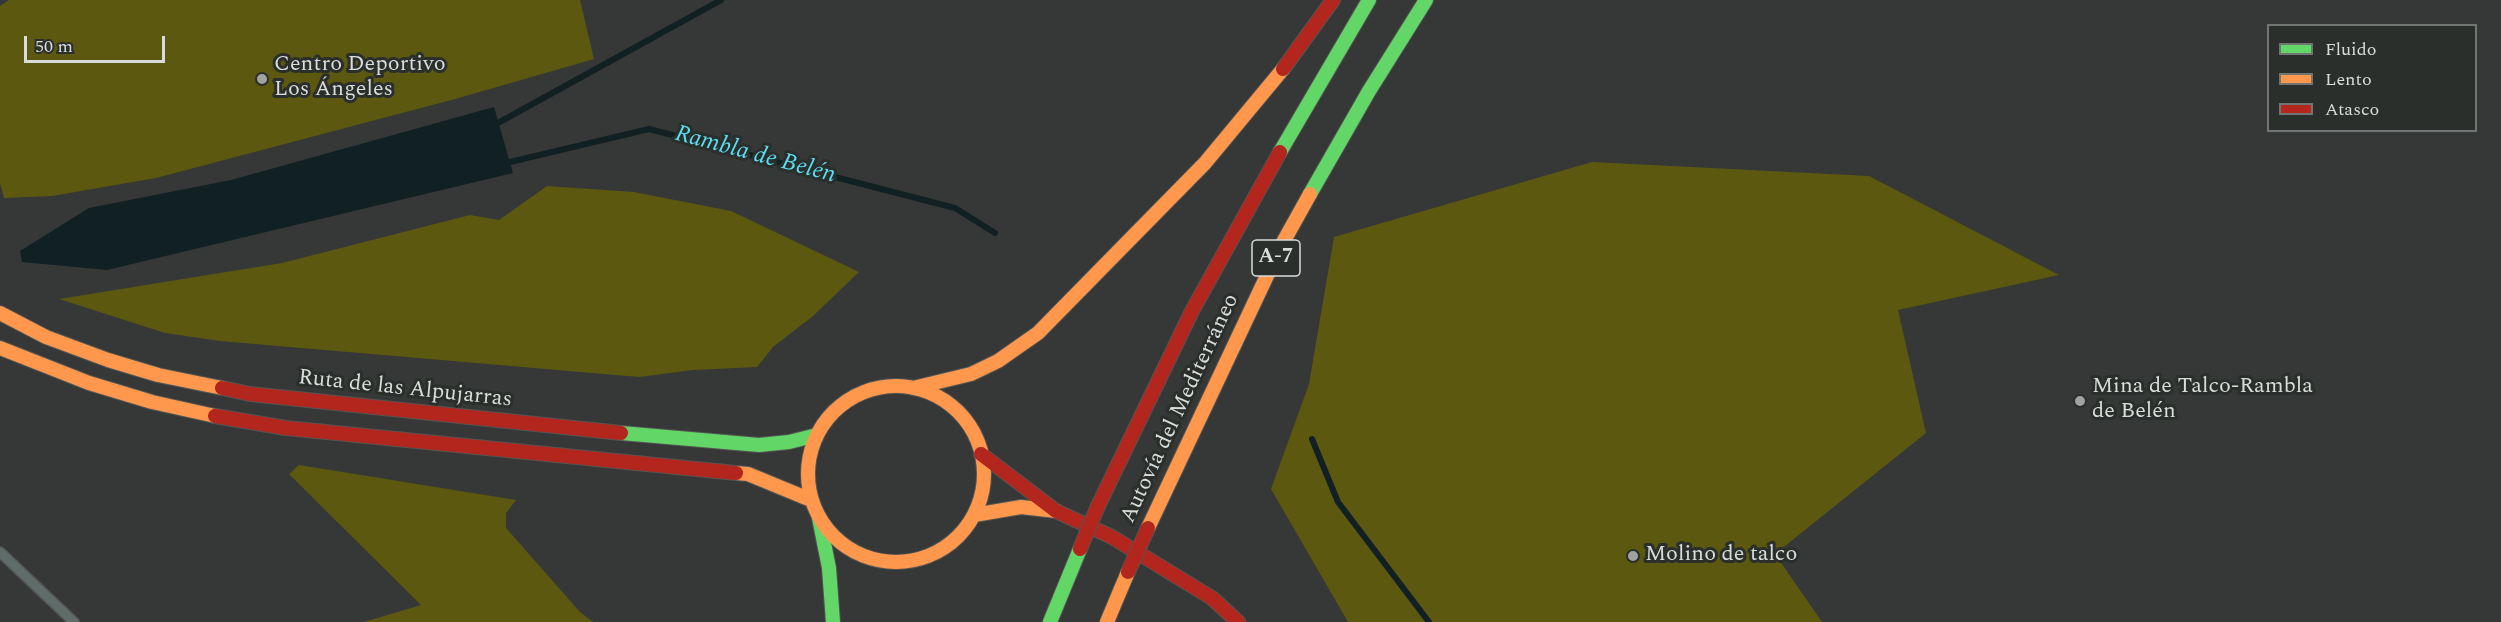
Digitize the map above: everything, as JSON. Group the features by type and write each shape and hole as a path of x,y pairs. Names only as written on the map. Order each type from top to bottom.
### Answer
{"main road":[{"path":"833,622 829,568 819,518 811,500 808,466 817,435 837,409 857,396 881,388 913,388 980,370 998,362 1038,333 1205,163 1280,73 1333,0"},
{"name":"Autovía del Mediterráneo","path":"1050,622 1098,506 1192,311 1295,125 1369,0"},
{"name":"Autovía del Mediterráneo","path":"1107,622 1148,528 1281,246 1369,91 1426,0"},
{"name":"Ruta de las Alpujarras","path":"0,314 46,337 108,360 158,375 250,394 723,444 759,446 817,435"},
{"path":"0,348 89,383 152,402 218,417 286,428 748,474 811,500"},
{"path":"819,518 841,544 872,559 889,562 906,562 939,551 959,535 974,514 982,495 984,474 981,454 975,435 957,411 932,394 913,388"},
{"path":"981,454 1056,511 1140,553 1212,598 1238,622"},
{"path":"974,514 1021,507 1056,511"}],"lane":[{"path":"0,552 74,622"}],"shaded area":[{"name":"Centro Deportivo Los Ángeles","path":"9,0 580,0 594,59 455,99 156,178 52,196 4,198 0,183 0,6"},
{"path":"494,107 513,173 107,270 22,262 20,251 89,208 231,180"},
{"path":"1592,162 1869,176 2059,275 1898,310 1926,433 1775,554 1822,622 1348,622 1271,489 1309,384 1334,237"},
{"path":"547,186 634,192 731,211 859,272 813,316 773,347 757,367 693,370 639,377 220,341 165,333 59,299 282,263 470,215 499,220"},
{"path":"299,465 516,500 506,513 506,528 580,612 593,622 364,622 421,605 289,474"}],"waterway":[{"path":"498,123 721,0"},
{"name":"Rambla de Belén","path":"510,162 649,129 955,208 995,233"},
{"name":"Rambla de Belén","path":"1312,439 1338,502 1429,622"}],"traffic: fast":[{"path":"1280,152 1369,0"},
{"path":"1310,194 1369,91 1426,0"},
{"path":"621,433 759,445 789,442 817,435"},
{"path":"819,518 829,568 833,622"},
{"path":"1050,622 1080,549"}],"traffic: slow":[{"path":"913,388 971,374 998,361 1038,333 1205,163 1283,69"},
{"path":"1148,528 1281,246 1310,194"},
{"path":"0,313 46,337 108,360 158,375 222,388"},
{"path":"0,348 89,383 152,402 215,416"},
{"path":"896,386 930,393 945,401 958,412 969,425 977,440 984,474 977,508 969,523 958,536 945,547 930,555 896,562 862,555 847,547 834,536 823,523 815,508 808,474 815,440 823,425 834,412 847,401 862,393 896,386"},
{"path":"736,473 748,474 811,500"},
{"path":"974,515 1021,507 1056,511"},
{"path":"1107,622 1128,572"}],"traffic: jam":[{"path":"1283,69 1333,0"},
{"path":"1098,506 1192,311 1280,152"},
{"path":"222,388 250,394 621,433"},
{"path":"215,416 286,428 736,473"},
{"path":"981,454 1056,511 1112,537 1212,598 1238,622"},
{"path":"1080,549 1098,506"},
{"path":"1128,572 1148,528"}],"place":[{"name":"Centro Deportivo Los Ángeles","path":"262,79"},
{"name":"Mina de Talco-Rambla de Belén","path":"2080,401"},
{"name":"Molino de talco","path":"1633,556"}]}
